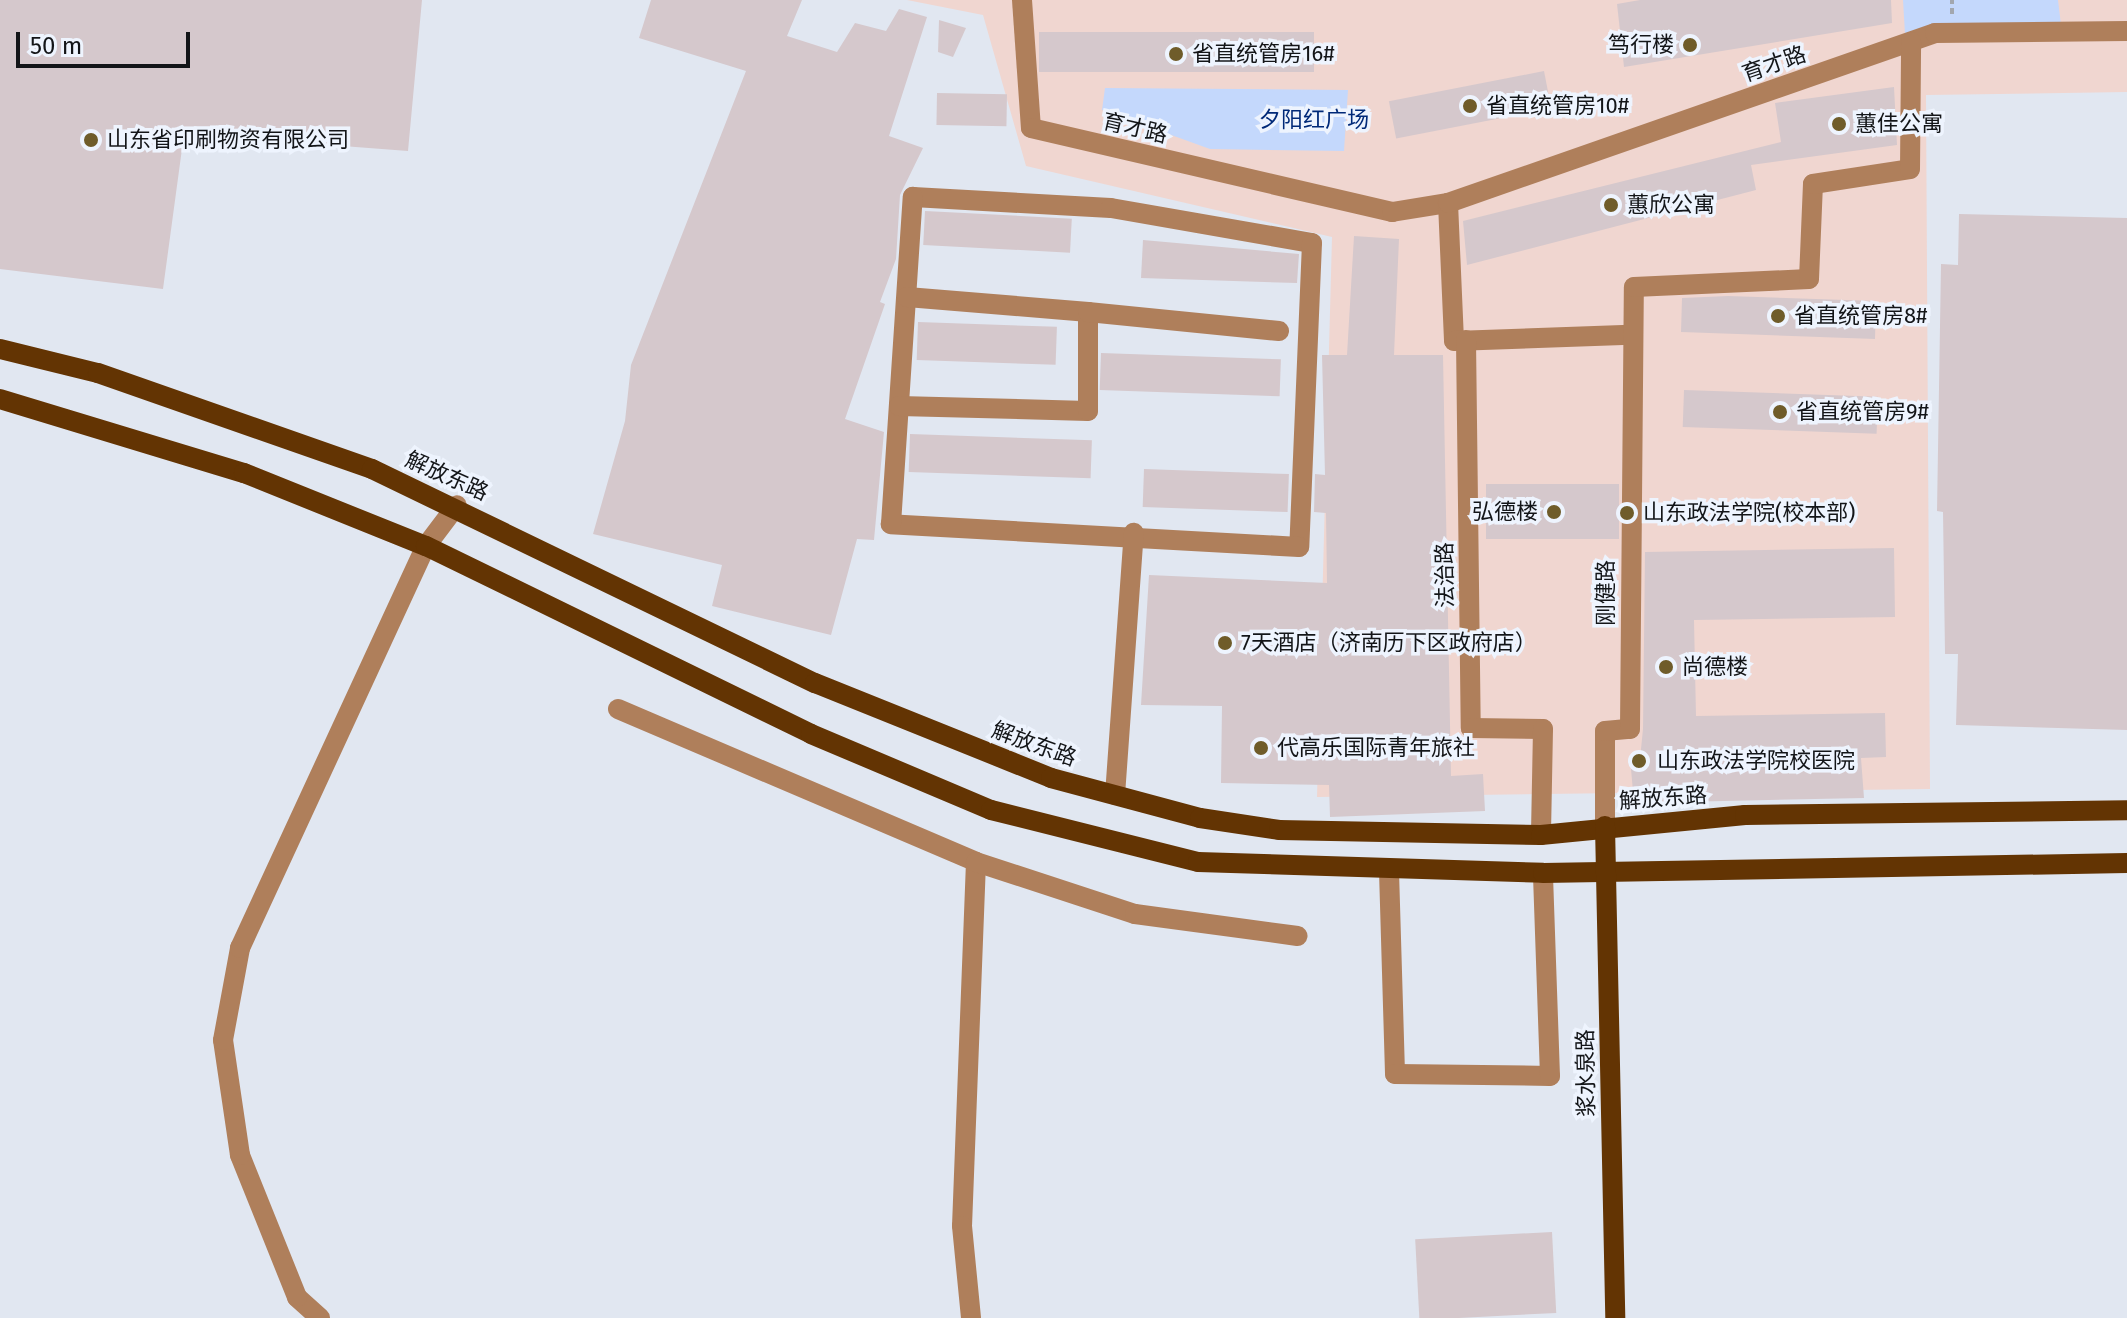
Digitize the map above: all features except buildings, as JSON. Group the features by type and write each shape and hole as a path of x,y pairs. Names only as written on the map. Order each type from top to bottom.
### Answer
{"main road":[{"name":"解放东路","path":"0,349 242,419 457,505 815,683 1051,778 1115,795 1279,830 1541,835 1605,826 1745,815 2127,810"},
{"path":"0,399 244,473 426,546 811,734 991,810 1198,862 1389,871 1543,873 2127,863"},
{"name":"浆水泉路","path":"1605,826 1615,1318"}],"street":[{"name":"育才路","path":"1022,0 1031,128 1392,212 1448,203 1935,33 2127,31"},
{"path":"1448,203 1460,341 1630,335 1634,287 1809,279 1813,184 1910,169 1911,42"},
{"path":"913,197 1111,208 1312,243 1299,547 1134,533 891,524 899,406 913,197"},
{"path":"907,297 1279,331"},
{"path":"899,406 1088,411 1088,312"},
{"name":"刚健路","path":"1605,826 1605,731 1630,729 1630,335"},
{"name":"法治路","path":"1460,341 1471,728 1543,729 1541,835"},
{"path":"320,1318 297,1297 240,1155 223,1040 240,948 426,546 457,505"},
{"path":"1115,795 1134,533"},
{"path":"618,709 976,862 1135,914 1298,936"},
{"path":"971,1318 962,1226 976,862"},
{"path":"1389,871 1395,1074 1550,1076 1543,873"}],"shaded area":[{"name":"山东政法学院(校本部)","path":"907,0 2127,0 2127,92 1926,95 1930,789 1317,797 1332,237 1026,166 983,15"}],"green space":[{"path":"1903,0 2058,0 2061,25 1905,34"},
{"name":"夕阳红广场","path":"1105,88 1348,90 1344,151 1210,149 1102,110"}],"place":[{"name":"笃行楼","path":"1690,45"},
{"name":"省直统管房16#","path":"1176,54"},
{"name":"省直统管房10#","path":"1470,106"},
{"name":"蕙佳公寓","path":"1839,124"},
{"name":"山东省印刷物资有限公司","path":"91,140"},
{"name":"蕙欣公寓","path":"1611,205"},
{"name":"省直统管房8#","path":"1778,316"},
{"name":"省直统管房9#","path":"1780,412"},
{"name":"弘德楼","path":"1554,512"},
{"name":"山东政法学院(校本部)","path":"1627,513"},
{"name":"7天酒店（济南历下区政府店）","path":"1225,643"},
{"name":"尚德楼","path":"1666,667"},
{"name":"代高乐国际青年旅社","path":"1261,748"},
{"name":"山东政法学院校医院","path":"1639,761"}]}
